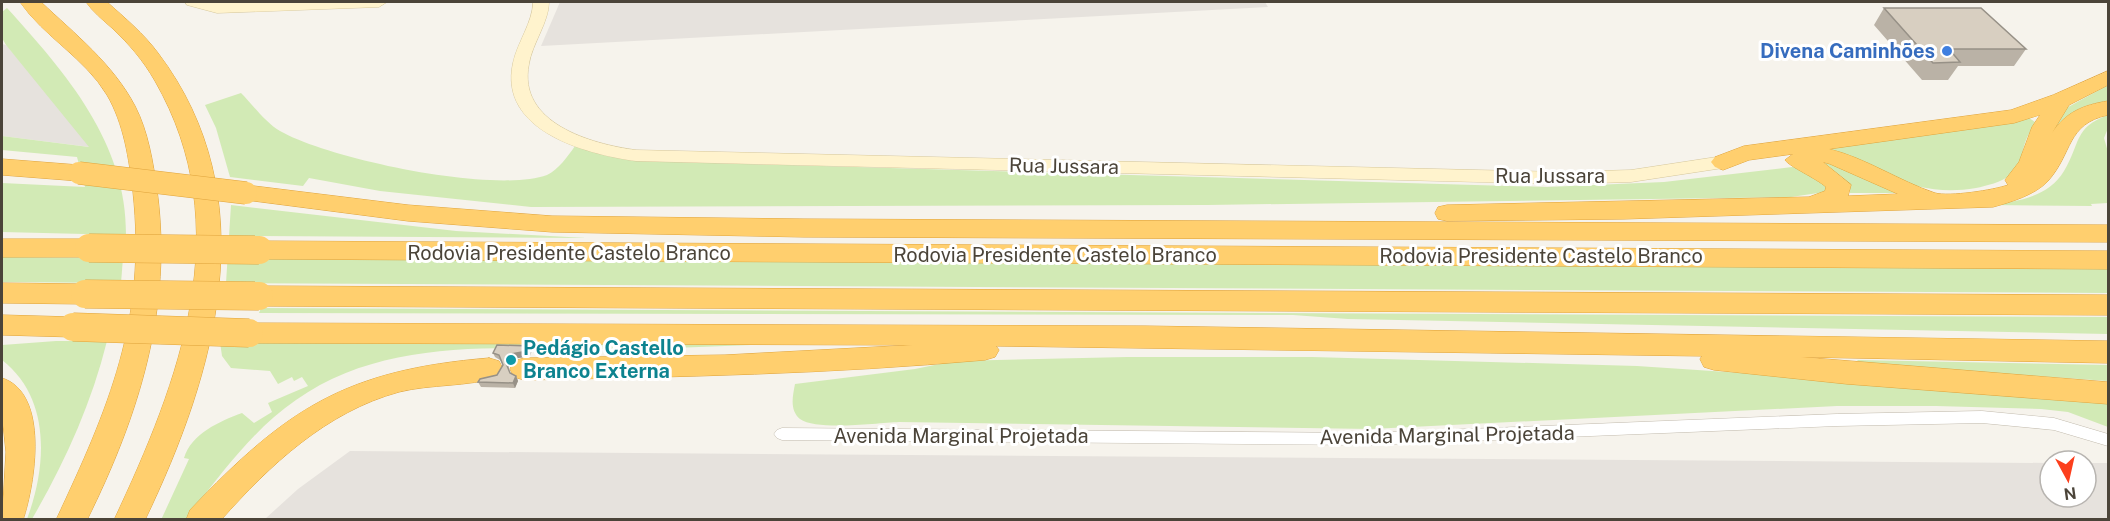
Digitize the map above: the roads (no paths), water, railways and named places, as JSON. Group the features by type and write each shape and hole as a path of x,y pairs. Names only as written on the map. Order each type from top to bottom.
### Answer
{"highway":[{"path":"30,2 98,71 123,104 135,132 148,203 150,276 137,361 117,421 89,487 71,519"},
{"path":"96,2 137,42 155,64 171,90 185,118 200,164 209,212 202,315 189,371 168,432 129,519"},
{"path":"1722,162 1744,153 2005,117 2061,100 2109,77"},
{"path":"1993,199 2024,173 2043,127 2061,100"},
{"path":"1161,229 1270,216 1624,211 1993,199 2030,184 2040,176 2049,163 2063,130 2073,120 2109,108"},
{"path":"1776,148 1812,151 1838,158 1900,188 1950,202"},
{"path":"1722,162 1780,156 1821,170 1839,185 1836,196 1808,205"},
{"path":"2,167 79,173 408,213 552,224 2109,234"},
{"path":"1692,231 1746,237 2109,248"},
{"name":"Rodovia Presidente Castelo Branco","path":"2,248 2109,260"},
{"path":"2,293 2109,305"},
{"path":"2,325 249,333 1544,340 2109,352"},
{"path":"524,369 725,366 890,358 1004,347 1055,336"},
{"path":"1544,340 1847,373 2109,393"},
{"path":"201,519 281,439 324,410 374,388 406,379 458,370 489,369"},
{"path":"2,388 12,400 21,449 7,519"}],"main road":[{"path":"192,2 201,6 238,8 379,2"},
{"name":"Rua Jussara","path":"541,2 520,71 519,83 522,95 529,107 550,128 584,145 613,153 651,157 1561,178 1631,176 1722,162"}],"street":[{"name":"Avenida Marginal Projetada","path":"782,434 1369,439 1837,420 1982,417 2054,424 2109,440"}],"place":[{"name":"Divena Caminhões","path":"1947,51"},
{"name":"Pedágio Castello Branco Externa","path":"511,360"}]}
